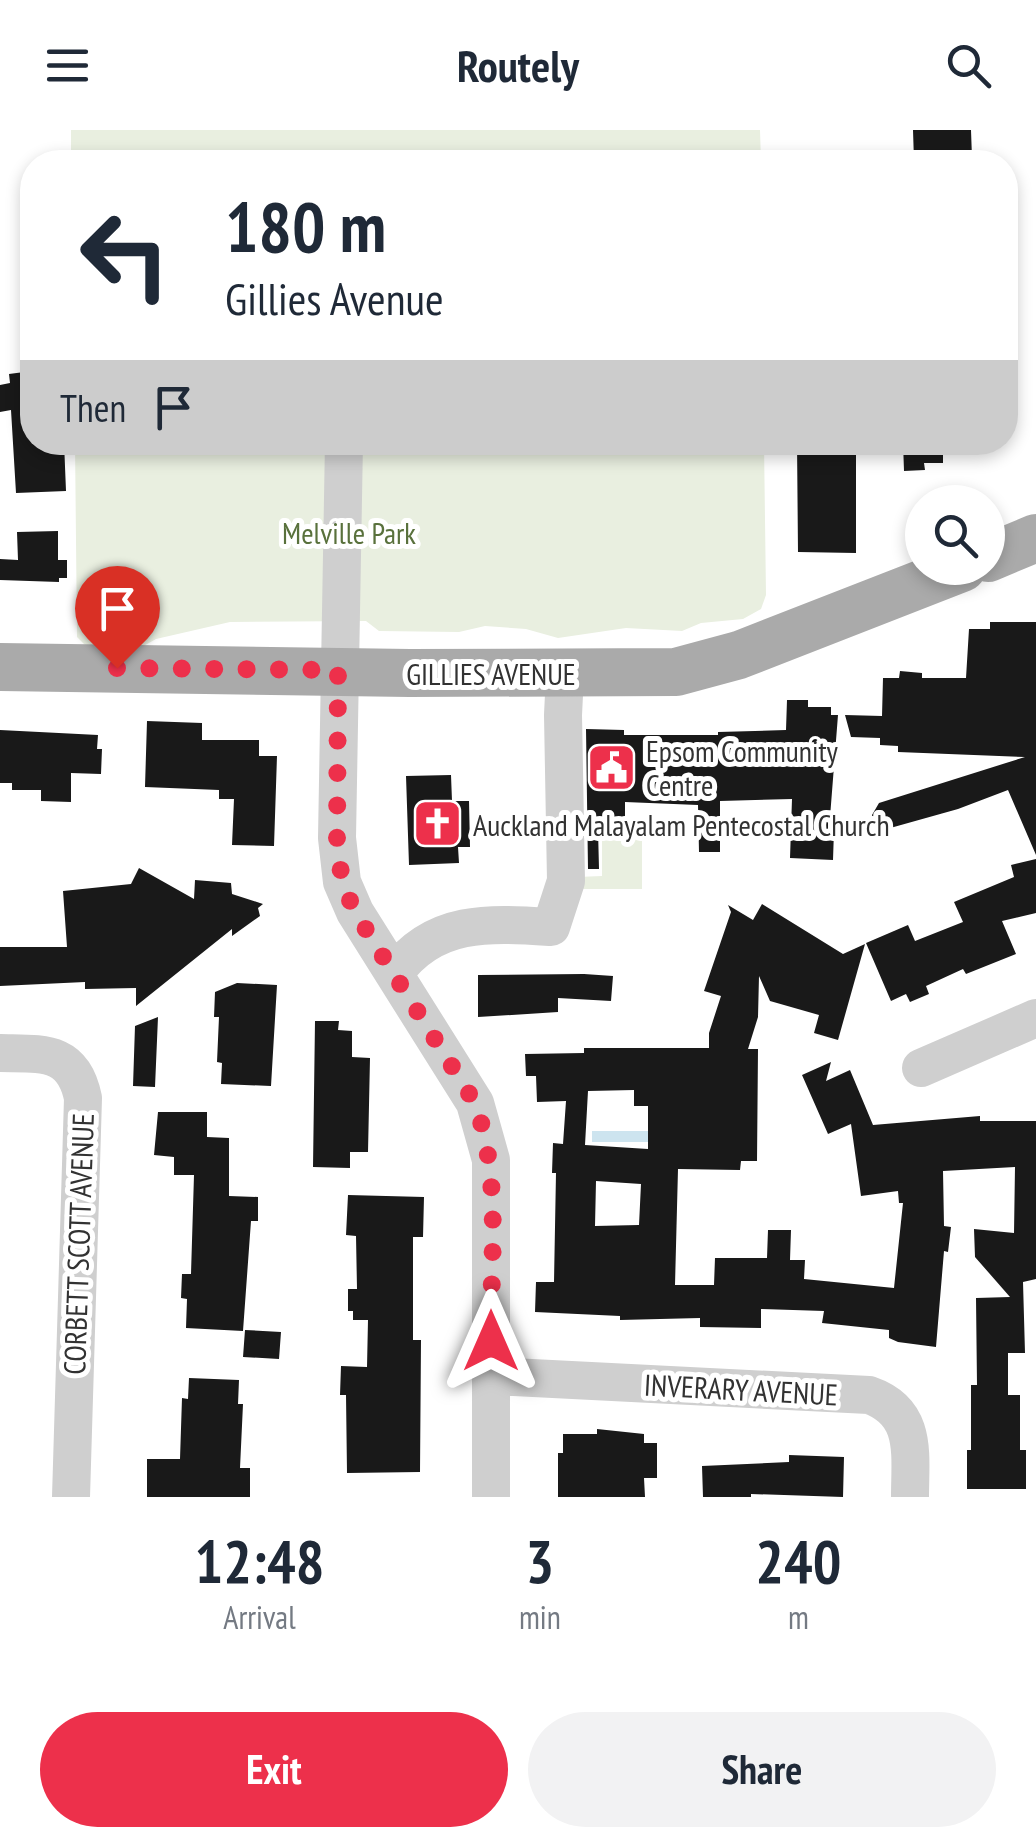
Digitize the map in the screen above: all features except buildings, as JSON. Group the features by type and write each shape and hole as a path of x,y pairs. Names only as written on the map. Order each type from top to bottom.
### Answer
{"main road":[{"path":"1005,551 1036,538"},
{"name":"GILLIES AVENUE","path":"0,666 676,672 708,665 917,585"}],"street":[{"path":"344,455 337,838 342,882 355,912 475,1103 492,1160 491,1497"},
{"path":"394,974 408,954 451,930 482,925 550,926 566,881 566,674"},
{"path":"921,1068 1036,1018"},
{"name":"CORBETT SCOTT AVENUE","path":"0,1053 51,1056 62,1061 73,1068 83,1098 71,1497"},
{"name":"INVERARY AVENUE","path":"492,1376 869,1395 886,1400 906,1426 910,1497"}],"green space":[{"path":"71,130 760,130 761,150 71,150"},
{"name":"Melville Park","path":"75,455 764,455 766,595 761,609 743,619 701,623 682,631 626,628 558,638 526,629 485,626 459,632 379,631 366,621 230,622 156,639 124,657 97,657 77,637"},
{"path":"602,832 642,833 642,889 576,889 577,877 602,876"}],"water":[{"path":"592,1131 690,1131 690,1142 592,1142"}],"place":[{"name":"Epsom Community Centre","path":"611,767"},
{"name":"Auckland Malayalam Pentecostal Church","path":"438,824"}],"route":[{"path":"117,668 338,670 337,838 342,882 355,912 475,1103 484,1130 492,1160 491,1341"}]}
